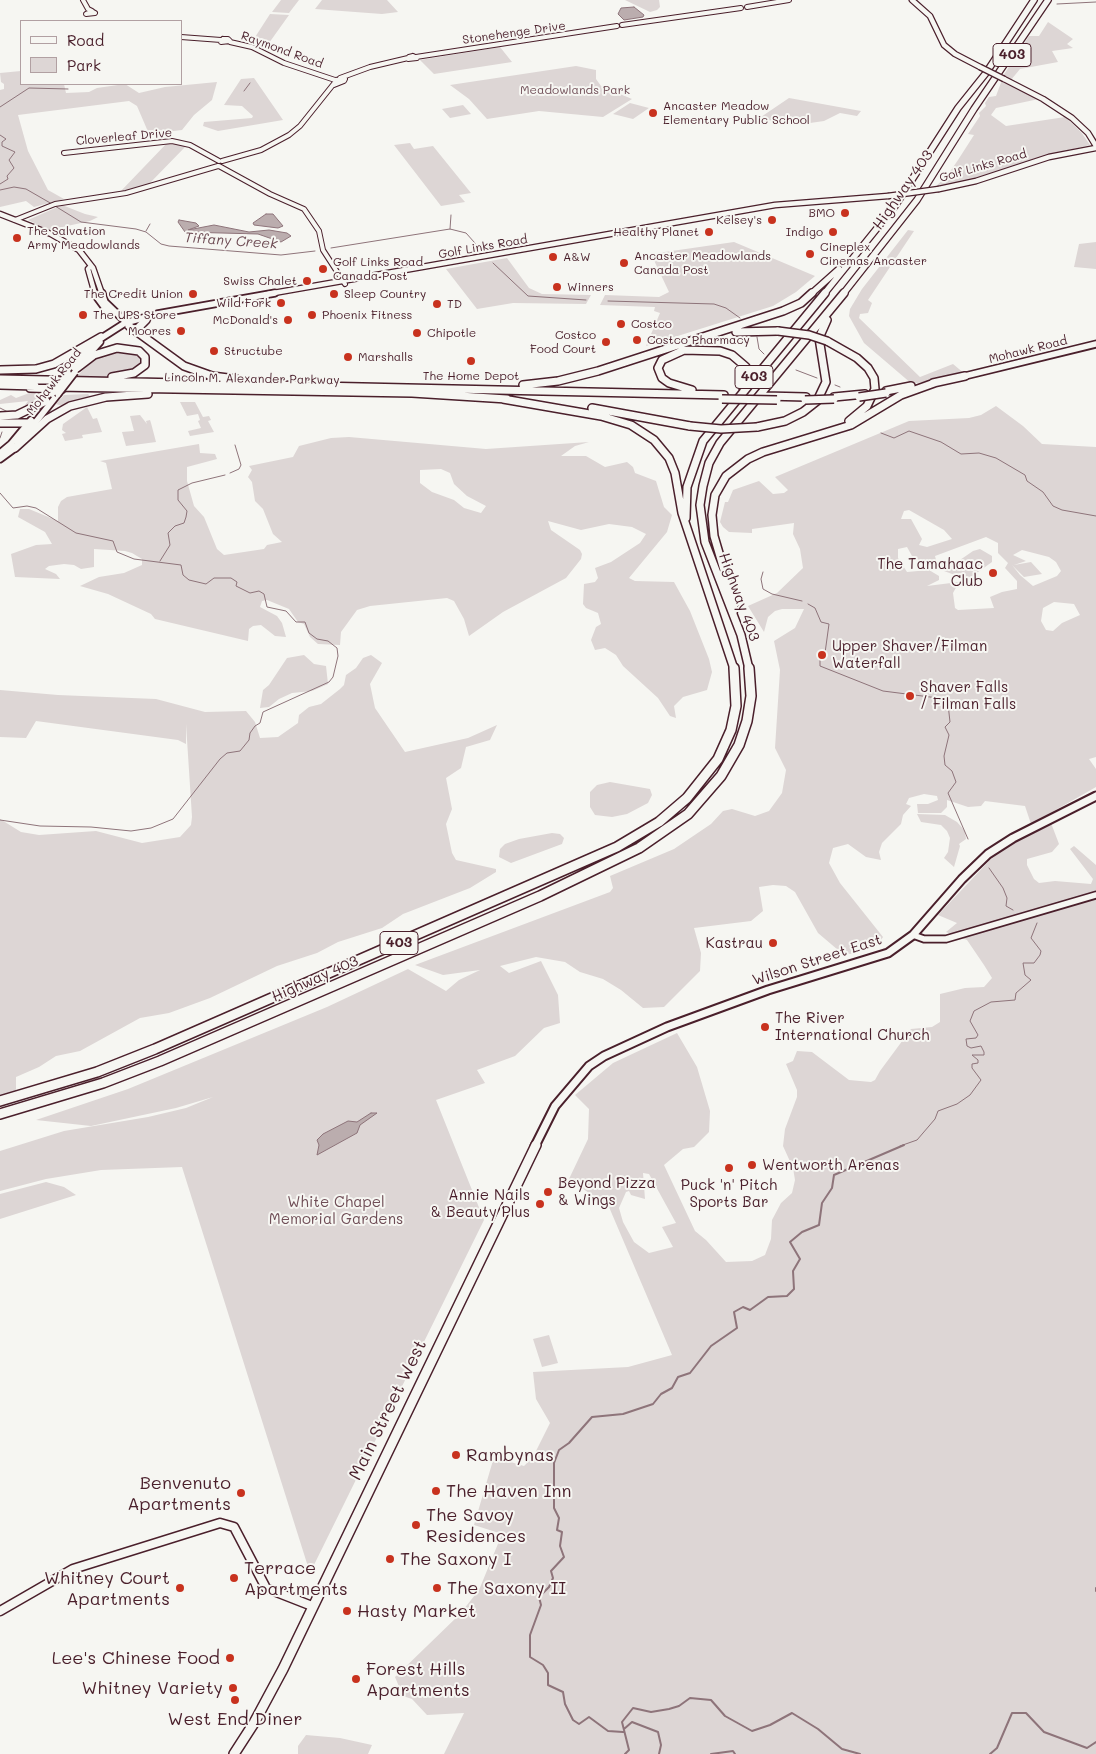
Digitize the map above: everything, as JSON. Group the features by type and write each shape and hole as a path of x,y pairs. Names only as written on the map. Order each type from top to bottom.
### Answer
{"highway":[{"name":"Highway 403","path":"0,1101 97,1072 155,1049 617,848 659,822 687,798 718,759 732,730 736,706 735,673 730,652 685,521 687,487 703,441 857,255 909,187 958,108 986,73 1034,0"},
{"name":"Highway 403","path":"0,1114 104,1083 240,1027 601,868 639,848 670,827 698,804 721,776 739,745 747,721 751,677 741,635 726,602 705,542 701,522 703,486 709,463 720,443 737,420 851,285 875,251 916,200 974,108 1048,0"},
{"path":"418,387 511,386 558,381 598,371 765,318 801,303 859,250"},
{"path":"503,399 605,410 690,426 720,429 757,427 785,421 803,412 817,401 826,382 819,338 826,322 850,290 851,285"},
{"path":"136,330 146,320"},
{"path":"127,324 193,370 232,379 311,385"},
{"path":"694,340 745,330 778,331 809,335 827,341 849,352 864,363 874,378 875,389 867,406 853,418 748,459 726,476 715,495 712,515 714,536 734,604 733,614"},
{"path":"0,370 36,369 54,364 101,337"},
{"path":"46,381 123,376 141,369 146,361 139,351 117,348 94,355 76,370"},
{"path":"724,396 669,384 659,374 659,364 667,356 684,350 709,349 732,355 746,367 747,374 737,398"},
{"path":"418,387 805,399 834,398 886,392 965,376"},
{"path":"886,392 965,376"},
{"name":"Lincoln M. Alexander Parkway","path":"0,379 418,387"},
{"path":"798,440 851,425 901,395 937,382"},
{"name":"Lincoln M. Alexander Parkway","path":"0,385 72,388 412,393 503,399"},
{"path":"0,391 23,388 72,388"},
{"path":"14,448 59,411 92,400 131,395 251,391"},
{"path":"412,393 765,396 778,398"},
{"path":"503,399 600,416 631,425 648,435 661,446 669,458 685,521"},
{"path":"0,416 17,415 46,401"},
{"path":"0,423 30,424"}],"main road":[{"path":"912,0 930,16 944,45 955,54 1043,99 1072,118 1088,133 1096,147"},
{"name":"Golf Links Road","path":"127,324 782,204 888,196 938,189 976,181 1054,156 1096,147"},
{"name":"Golf Links Road","path":"641,230 845,200"},
{"path":"0,214 70,244 83,254 90,267 88,269 95,296 103,307 127,324"},
{"path":"679,225 686,221"},
{"name":"Golf Links Road","path":"127,324 166,312 344,283"},
{"name":"Mohawk Road","path":"0,459 14,448 46,401 55,394 68,373 89,346 101,337 127,324"},
{"name":"Mohawk Road","path":"0,453 30,424 103,339 127,324"},
{"name":"Mohawk Road","path":"965,376 1096,344"},
{"name":"Wilson Street East","path":"574,1082 589,1066 632,1042 768,990 874,958 901,946 962,879 988,854 1096,796"},
{"name":"Main Street West","path":"234,1754 254,1724 283,1670 312,1606 555,1106 574,1082"}],"street":[{"path":"83,0 88,12 93,18 94,13 88,12"},
{"name":"Stonehenge Drive","path":"349,75 375,65 417,57 790,0"},
{"name":"Raymond Road","path":"182,37 221,40 223,43 230,42 255,49 284,63 338,80"},
{"path":"338,80 345,79 349,75"},
{"path":"17,221 44,208 66,202 126,193 266,148 289,135 300,126 332,86 338,80 349,75"},
{"name":"Cloverleaf Drive","path":"64,153 172,141 190,145 218,164 270,194 304,209 319,231 323,250 344,283"},
{"path":"913,935 924,939 946,939 1096,895"},
{"path":"0,1611 73,1569 220,1523 234,1527 266,1588 312,1606"}],"green space":[{"path":"281,0 299,0 289,13 272,12"},
{"path":"322,0 387,0 398,12 382,14 315,9"},
{"path":"625,0 659,0 660,7 650,12"},
{"path":"270,14 289,15 264,50 250,45"},
{"path":"1048,22 1073,39 1067,44 1073,48 1052,51 1058,62 1020,69 1011,80 1003,76 1029,36 1039,36"},
{"path":"500,47 512,62 434,74 420,60"},
{"name":"Meadowlands Park","path":"576,66 596,70 596,79 601,86 632,99 603,117 539,111 487,119 469,99 450,85"},
{"path":"20,71 20,85 64,85 66,93 89,92 97,88 127,85 139,93 165,87 217,82 212,100 194,115 182,130 149,134 137,106 129,101 18,115 28,151 48,190 64,199 34,207 26,201 0,207 0,90 4,89 4,84 1,82 0,73"},
{"path":"254,78 283,120 218,131 203,126 204,122 252,118 253,116 242,106 224,105 241,79"},
{"path":"1002,80 1039,99 996,108 991,115 1006,126 1065,117 1081,132 1090,145 1043,156 967,181 934,188 947,176 974,135 968,134 980,116 979,113 986,106 985,103 989,97 996,96"},
{"path":"789,98 861,111 857,116 840,113 824,121 803,124 758,119"},
{"path":"630,103 649,108 633,119 613,114"},
{"path":"463,105 471,114 450,118 442,109"},
{"path":"168,142 186,146 149,184 119,193"},
{"path":"410,143 414,149 433,146 471,193 459,195 465,202 441,206 394,145"},
{"path":"62,205 98,217 90,221 49,230 28,220"},
{"path":"908,230 914,231 868,300 872,303 868,313 860,314 859,318 920,377 953,364 965,374 912,384 864,343 849,316 850,309 862,289"},
{"path":"734,242 815,276 796,292 773,306 646,346 660,313 654,311 655,307 600,305 605,295 659,297 669,292 651,254"},
{"path":"1096,242 1096,269 1074,267 1079,244"},
{"path":"507,258 529,288 542,294 591,295 586,304 513,303 477,309 446,269"},
{"path":"119,350 138,352 144,359 141,368 112,377 75,378 95,358"},
{"path":"32,392 43,392 44,395 31,405 25,405 28,401 0,404 0,400 11,395 16,398"},
{"path":"88,394 90,396 62,406 56,404 64,395"},
{"path":"180,402 195,402 203,417 209,416 211,420 208,421 214,432 190,436 188,431 201,428 198,421 200,420 198,414 187,416"},
{"name":"White Chapel Memorial Gardens","path":"996,406 1023,426 1042,444 1096,447 1096,757 1089,759 1096,769 1096,787 1031,824 1025,806 985,801 981,806 968,807 947,800 947,807 941,813 918,813 917,804 928,804 938,800 937,796 924,794 909,798 906,804 911,806 903,815 901,824 882,843 879,852 881,860 866,857 848,844 833,848 829,863 840,883 883,937 877,946 850,954 838,950 818,933 795,892 786,886 773,885 759,887 763,911 751,921 694,928 701,953 700,971 664,1007 643,1008 621,990 603,979 580,972 565,962 536,957 500,966 509,973 541,961 558,995 560,1023 544,1028 515,1056 477,1070 485,1083 436,1100 484,1220 310,1573 182,1167 101,1170 46,1179 0,1191 0,1151 64,1131 148,1117 186,1108 213,1097 176,1108 91,1126 36,1120 128,1089 327,1007 408,969 446,991 459,980 480,970 443,975 415,965 610,892 613,888 610,876 674,849 711,824 723,811 732,809 755,816 769,811 782,793 786,770 775,748 780,670 774,641 795,628 804,609 782,609 775,611 768,617 764,632 748,606 777,593 803,568 800,549 793,534 794,523 752,529 752,533 729,532 720,522 725,502 728,502 733,490 759,481 773,494 784,493 788,490 775,477 909,421 969,418 981,415","holes":["909,510 944,530 952,539 927,547 919,545 922,539 911,519 901,519 904,511","986,537 998,543 998,553 1008,563 1005,568 1017,581 1017,589 990,597 994,608 958,610 955,608 953,593 959,582 927,586 939,580 939,576 929,570 907,572 898,558 898,549 907,547 912,556 919,560 936,560 935,556","1022,550 1049,557 1056,562 1061,571 1057,576 1033,586 1020,575 1012,565 1024,577 1042,574 1031,562 1014,565 1026,561 1013,555","1054,602 1074,604 1080,615 1062,623 1053,631 1046,630 1041,621 1043,608"]},
{"path":"87,407 93,419 97,418 102,432 82,435 83,438 65,441 62,434 66,433 62,430 63,424"},
{"path":"140,415 147,424 146,421 150,420 156,442 126,446 122,432 134,431 130,416"},
{"path":"349,437 486,449 589,442 575,446 561,456 586,456 605,467 627,462 633,467 635,473 656,481 664,507 672,515 667,532 629,578 635,581 674,582 690,611 709,659 712,672 707,690 683,697 674,706 676,718 670,716 658,698 623,666 616,655 605,648 595,650 591,640 596,627 601,624 598,613 586,608 583,604 584,584 595,582 598,578 595,568 611,562 640,543 646,534 632,527 609,524 581,530 548,521 551,530 580,550 582,554 581,559 566,578 503,612 469,636 464,619 454,601 447,598 370,606 357,610 341,632 340,645 318,644 310,637 304,624 298,622 289,609 267,600 262,601 260,607 277,616 282,623 286,637 275,636 261,625 253,626 249,629 248,641 155,619 151,614 108,594 80,586 99,577 124,573 142,565 142,559 125,551 94,549 94,567 81,569 74,565 64,564 49,566 45,569 56,574 60,579 15,577 11,554 36,545 52,544 45,532 18,517 20,509 29,509 58,521 58,507 61,501 67,497 112,489 106,463 100,461 199,444 200,453 215,454 217,459 187,467 187,481 194,506 204,517 217,549 224,555 264,549 267,545 282,542 273,534 263,509 255,501 252,482 248,477 252,470 249,466 293,457 299,446 331,438","holes":["441,469 450,473 454,484 467,496 486,506 481,513 464,508 454,500 432,492 420,483 420,470"]},
{"path":"980,549 992,556 992,562 971,577 963,578 944,571 973,551"},
{"path":"304,655 314,664 326,666 328,684 312,691 292,693 279,699 269,707 260,708 263,690 269,685 287,658"},
{"path":"371,655 382,663 370,684 375,708 405,752 468,738 497,725 490,740 466,747 461,768 446,778 452,809 446,824 452,853 456,860 496,869 496,872 470,888 403,914 382,928 338,942 317,953 277,966 210,998 169,1013 140,1018 80,1051 56,1056 39,1067 16,1077 16,1093 0,1096 0,819 21,832 39,835 96,831 142,843 180,837 191,825 192,817 186,724 186,744 178,740 36,721 26,738 0,737 0,690 58,695 156,699 205,712 246,711 255,722 260,738 278,737 298,723 299,715 309,707 321,704 340,689 344,685 346,675 356,668 363,658"},
{"path":"610,782 650,789 652,795 648,803 627,814 612,817 595,815 590,807 590,792 597,785"},
{"path":"917,814 945,815 957,822 965,831 966,839 959,844 954,867 944,858 948,852 950,838 947,831 941,825 921,822"},
{"path":"1051,823 1059,844 1052,852 1027,859 1027,865 1034,879 1039,883 1055,881 1091,884 1093,879 1070,849 1074,846 1096,865 1096,1754 444,1754 464,1713 427,1715 412,1699 403,1696 395,1677 459,1615 479,1590 502,1534 474,1525 494,1457 524,1466 533,1457 550,1423 536,1399 533,1372 628,1367 672,1355 609,1207 569,1179 588,1139 589,1109 575,1095 613,1063 677,1033 697,1067 710,1111 709,1132 694,1147 683,1149 664,1165 695,1231 726,1262 752,1261 765,1255 771,1239 772,1220 781,1203 792,1193 795,1180 793,1168 783,1146 785,1129 797,1097 797,1090 786,1064 793,1061 797,1051 812,1052 849,1080 871,1082 875,1080 911,1029 932,1027 940,1022 940,994 965,988 984,987 992,978 984,965 967,940 946,932 957,923 938,915 990,860 1008,846","holes":["643,1173 649,1174 676,1223 662,1227 673,1247 649,1253 634,1242 623,1222 619,1208 626,1192 629,1191 631,1195 645,1199"]},
{"path":"552,833 560,834 564,838 562,844 511,863 499,857 500,849 505,844 519,839"},
{"path":"46,1182 64,1187 76,1195 0,1219 0,1194"},
{"path":"549,1335 558,1363 542,1367 533,1339"},
{"path":"306,1735 340,1738 372,1745 368,1754 298,1754 298,1746"}],"shaded area":[{"path":"634,7 644,15 643,17 624,20 618,14 621,8"},
{"path":"266,214 273,214 283,226 278,228 254,225 253,223"},
{"path":"179,220 196,223 199,226 188,230 214,225 249,232 269,230 287,233 291,236 281,242 258,234 185,232 178,222"},
{"path":"371,1113 377,1113 360,1125 357,1133 317,1155 319,1145 317,1140 323,1134 348,1121 357,1122"}],"waterway":[{"path":"1057,4 1096,2"},
{"path":"244,91 250,83"},
{"path":"0,107 29,88 68,89"},
{"path":"0,135 6,139 2,142 2,146 15,152 9,160 14,168 7,176 8,179 0,184"},
{"name":"Tiffany Creek","path":"0,190 14,187 26,189 52,204"},
{"name":"Tiffany Creek","path":"55,206 81,222 136,229 146,232 161,244 169,246 281,255 315,251"},
{"path":"450,229 451,215"},
{"path":"146,231 150,224"},
{"name":"Tiffany Creek","path":"331,248 450,229"},
{"name":"Tiffany Creek","path":"450,229 466,233 483,252"},
{"name":"Tiffany Creek","path":"493,263 528,296 586,300"},
{"name":"Tiffany Creek","path":"608,301 714,304 726,308 740,318"},
{"name":"Tiffany Creek","path":"757,337 759,349 764,354"},
{"name":"Tiffany Creek","path":"796,370 817,378"},
{"name":"Tiffany Creek","path":"835,385 840,387"},
{"path":"0,408 8,412"},
{"name":"Tiffany Creek","path":"881,433 894,438 909,431 941,442 961,454 979,453 996,458 1025,475 1027,481 1043,492 1053,506 1062,510 1096,516"},
{"path":"0,438 2,432"},
{"path":"230,473 239,469 241,465 235,445"},
{"path":"160,561 170,545 168,533 175,526 184,523 186,517 187,511 178,500 178,490 192,483 225,475"},
{"path":"0,493 13,508 27,506 36,508 76,533 113,541 117,552 134,559 181,565 183,575 189,580 206,584 214,578 231,578 237,582 236,586 250,593 259,591 264,594 267,607 286,611 296,622 305,622 309,633 317,639 328,641 337,648 338,656 333,677 329,682 263,712 260,723 255,726 250,733 249,740 240,751 227,753 220,759 173,819 151,828 131,831 91,827 40,826 0,820"},
{"path":"763,572 761,579 763,589 772,594 802,601"},
{"path":"808,604 815,608 821,622 829,624 825,653 820,660 820,666 883,691 938,698 948,704 950,722 945,727 949,735 944,756 945,765 952,771 956,782 948,793 968,839"},
{"path":"989,868 1003,888 1007,898 1006,906 1013,910"},
{"path":"900,1146 917,1140 935,1119 938,1111 957,1104 970,1095 981,1080 972,1068 972,1064 978,1063 978,1060 972,1055 984,1055 984,1052 981,1046 971,1048 967,1046 966,1039 976,1038 978,1035 970,1021 974,1011 991,1002 1015,1000 1016,993 1031,980 1025,975 1023,963 1034,963 1040,955 1041,951 1031,938 1037,923"},
{"path":"623,1732 608,1731 589,1717 579,1724 573,1720 565,1704 563,1692 548,1685 548,1673 543,1665 530,1657 530,1635 541,1605 539,1597 549,1587 553,1578 551,1571 564,1557 560,1546 562,1532 557,1530 559,1518 554,1508 554,1463 559,1450 569,1443 592,1417 623,1414 653,1404 661,1394 672,1388 678,1377 690,1373 711,1346 737,1328 734,1312 743,1307 750,1310 768,1297 787,1296 794,1289 793,1271 800,1259 790,1242 802,1232 819,1225 822,1203 832,1188 834,1175 904,1145"},
{"path":"625,1754 629,1750 622,1722 633,1708 651,1712 669,1709 679,1706 690,1698 711,1700 725,1716 752,1731 770,1725 792,1713 818,1729 842,1749 860,1754"},
{"path":"990,1754 997,1748 1012,1713 1026,1713 1044,1732 1087,1748 1096,1742"},
{"path":"624,1729 632,1722 658,1732 661,1745 659,1754"},
{"path":"711,1754 733,1751 735,1754"}],"place":[{"name":"Ancaster Meadow Elementary Public School","path":"653,113"},
{"name":"BMO","path":"845,213"},
{"name":"Kelsey's","path":"772,220"},
{"name":"Healthy Planet","path":"709,232"},
{"name":"Indigo","path":"833,232"},
{"name":"The Salvation Army Meadowlands","path":"17,238"},
{"name":"Cineplex Cinemas Ancaster","path":"810,254"},
{"name":"A&W","path":"553,257"},
{"name":"Ancaster Meadowlands Canada Post","path":"624,263"},
{"name":"Golf Links Road Canada Post","path":"323,269"},
{"name":"Swiss Chalet","path":"307,281"},
{"name":"Winners","path":"557,287"},
{"name":"The Credit Union","path":"193,294"},
{"name":"Sleep Country","path":"334,294"},
{"name":"Wild Fork","path":"281,303"},
{"name":"TD","path":"437,304"},
{"name":"The UPS Store","path":"83,315"},
{"name":"Phoenix Fitness","path":"312,315"},
{"name":"McDonald's","path":"288,320"},
{"name":"Costco","path":"621,324"},
{"name":"Moores","path":"181,331"},
{"name":"Chipotle","path":"417,333"},
{"name":"Costco Pharmacy","path":"637,340"},
{"name":"Costco Food Court","path":"606,342"},
{"name":"Structube","path":"214,351"},
{"name":"Marshalls","path":"348,357"},
{"name":"The Home Depot","path":"471,361"},
{"name":"The Tamahaac Club","path":"993,573"},
{"name":"Upper Shaver/Filman Waterfall","path":"822,655"},
{"name":"Shaver Falls / Filman Falls","path":"910,696"},
{"name":"Kastrau","path":"773,943"},
{"name":"The River International Church","path":"765,1027"},
{"name":"Wentworth Arenas","path":"752,1165"},
{"name":"Puck 'n' Pitch Sports Bar","path":"729,1168"},
{"name":"Beyond Pizza & Wings","path":"548,1192"},
{"name":"Annie Nails & Beauty Plus","path":"540,1204"},
{"name":"Rambynas","path":"456,1455"},
{"name":"The Haven Inn","path":"436,1491"},
{"name":"Benvenuto Apartments","path":"241,1493"},
{"name":"The Savoy Residences","path":"416,1525"},
{"name":"The Saxony I","path":"390,1559"},
{"name":"Terrace Apartments","path":"234,1578"},
{"name":"Whitney Court Apartments","path":"180,1588"},
{"name":"The Saxony II","path":"437,1588"},
{"name":"Hasty Market","path":"347,1611"},
{"name":"Lee's Chinese Food","path":"230,1658"},
{"name":"Forest Hills Apartments","path":"356,1679"},
{"name":"Whitney Variety","path":"233,1688"},
{"name":"West End Diner","path":"235,1700"}]}
